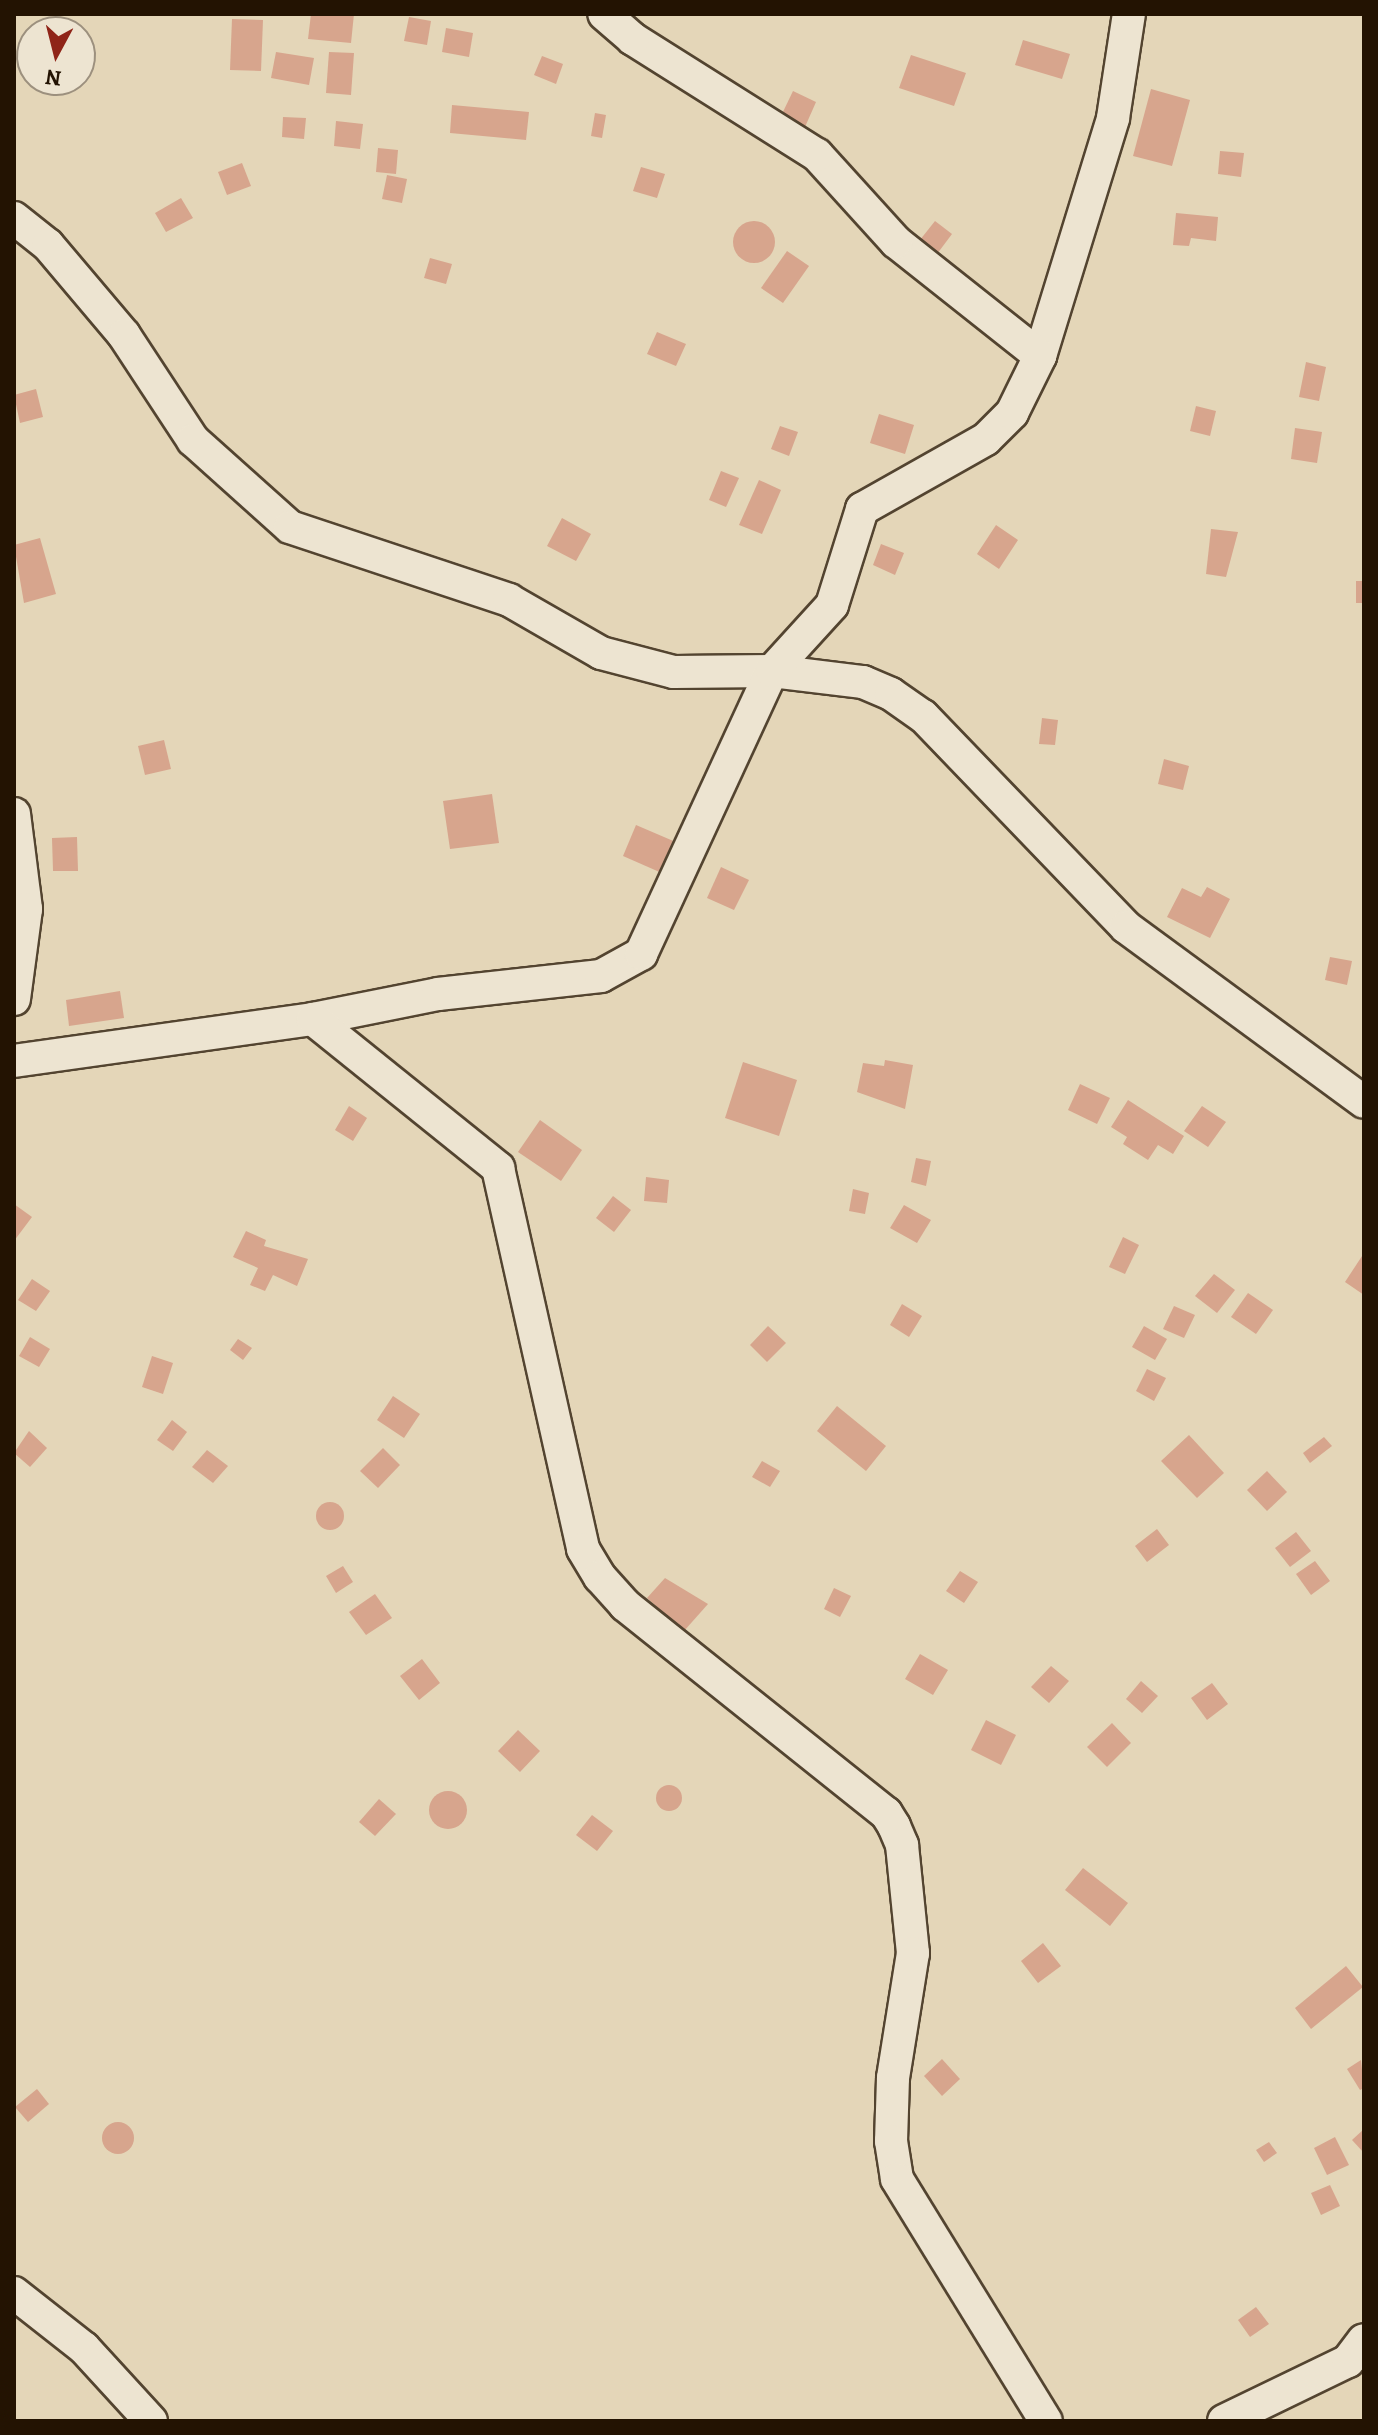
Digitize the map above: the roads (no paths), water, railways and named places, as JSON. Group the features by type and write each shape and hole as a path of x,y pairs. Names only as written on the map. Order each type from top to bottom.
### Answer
{"street":[{"path":"604,14 633,39 817,155 896,242 1040,356"},
{"path":"14,1061 313,1019 438,994 601,976 641,954 772,671 832,605 862,509 986,439 1012,413 1040,356 1113,118 1129,14"},
{"path":"14,218 48,245 124,335 193,440 290,527 509,600 601,653 674,672 772,671 863,682 923,716 1126,927 1364,1102"},
{"path":"14,814 26,909 14,999"},
{"path":"313,1019 498,1168 583,1549 600,1577 625,1605 886,1813 894,1826 902,1845 913,1953 893,2078 891,2141 897,2179 1046,2421"},
{"path":"14,2293 84,2348 151,2421"},
{"path":"1224,2421 1348,2361 1364,2340"}]}
